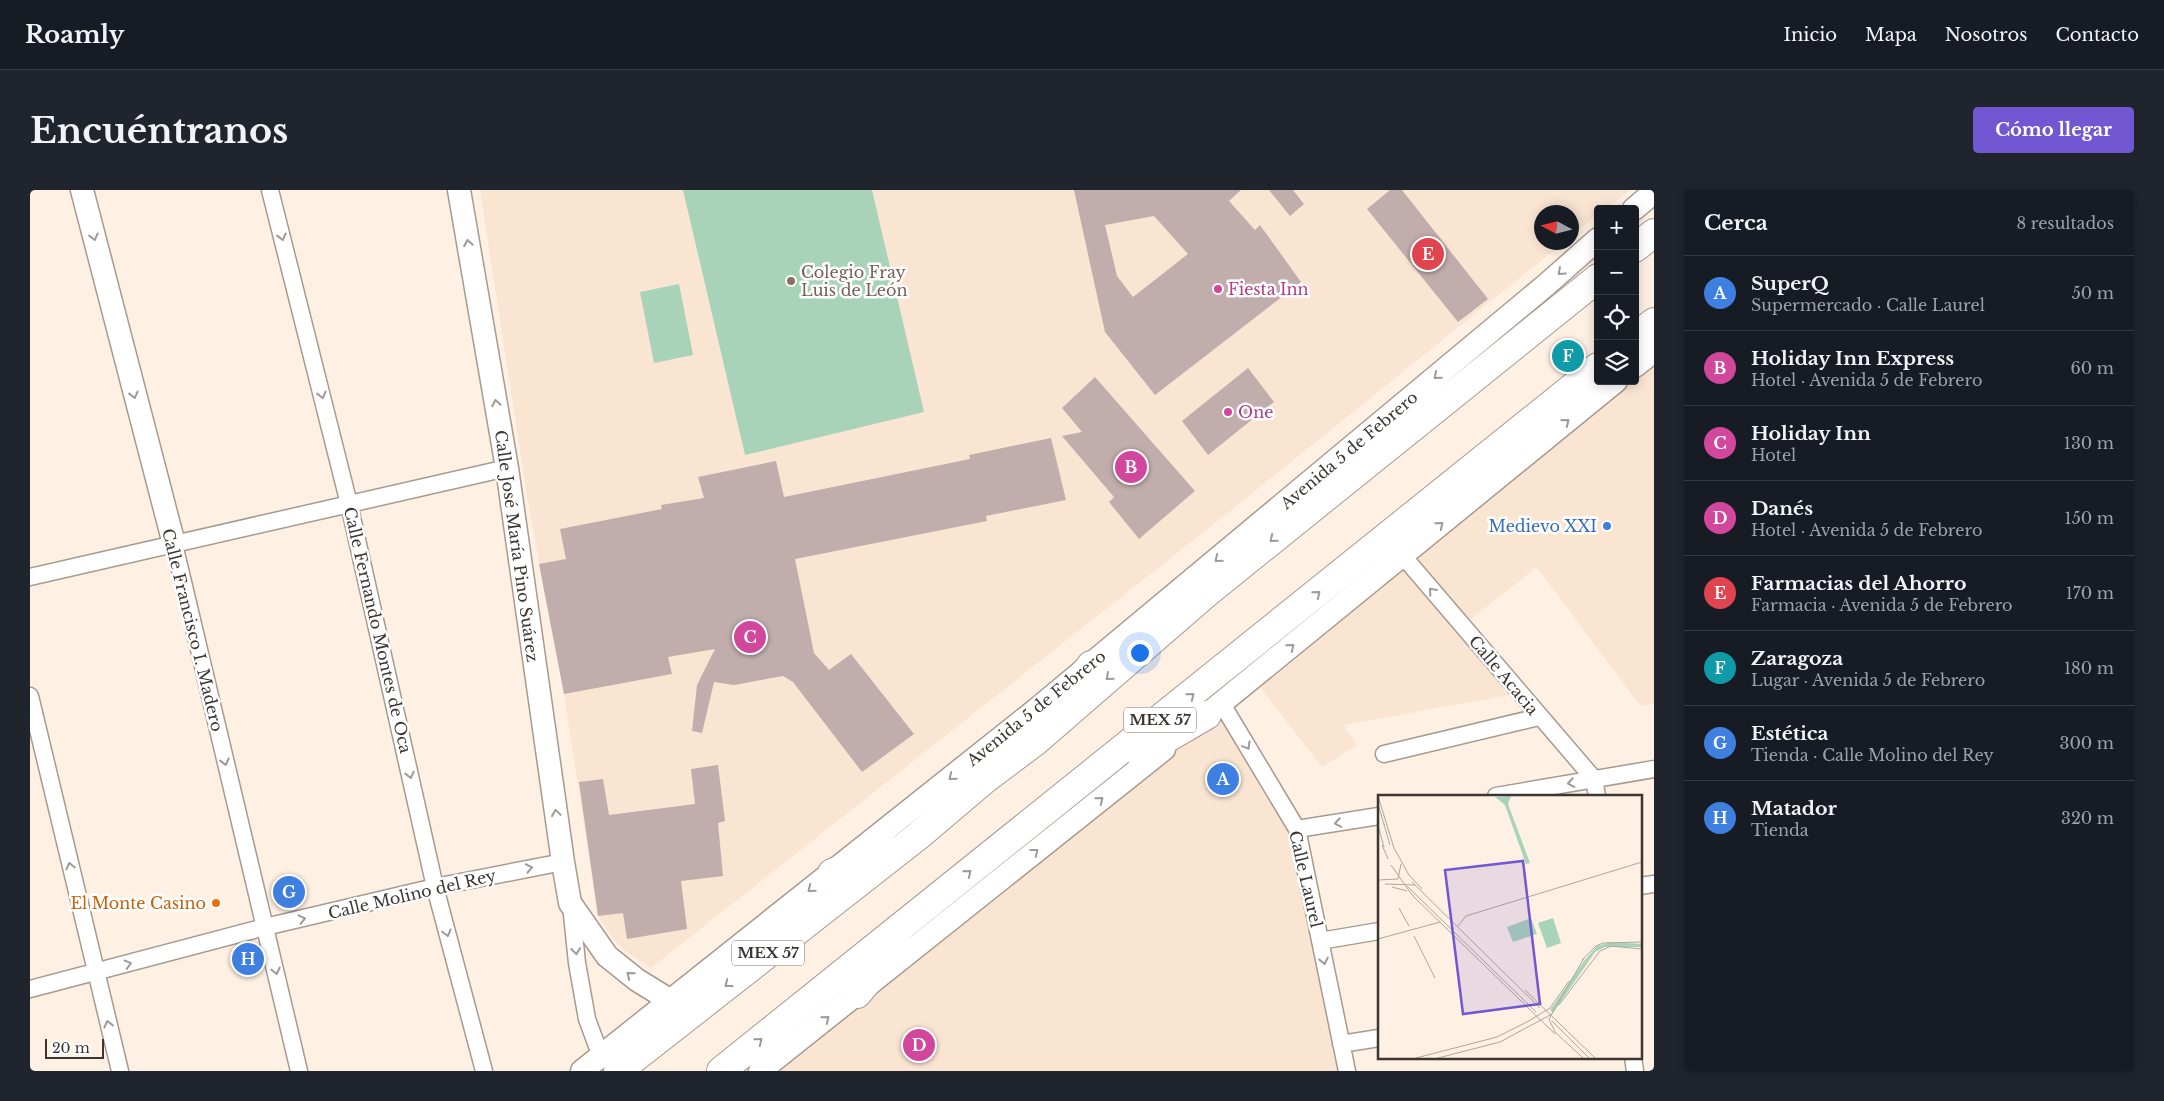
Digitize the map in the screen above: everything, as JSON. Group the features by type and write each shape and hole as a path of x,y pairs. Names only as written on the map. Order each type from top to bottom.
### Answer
{"highway":[{"path":"1639,246 1654,233"},
{"name":"Avenida 5 de Febrero","path":"605,1066 918,836 984,780 1036,741 1209,591 1594,280"},
{"path":"1639,334 1654,322"},
{"name":"MEX 57","path":"721,1071 1594,370"},
{"path":"1036,741 1091,665"},
{"path":"1065,796 1214,710"},
{"path":"832,873 918,836"},
{"path":"857,994 939,897"}],"main road":[{"name":"Calle Francisco I. Madero","path":"82,190 174,544"},
{"name":"Calle José María Pino Suárez","path":"459,190 507,468 570,902 606,956 637,980 671,1001"},
{"path":"1639,205 1654,192"},
{"name":"Avenida 5 de Febrero","path":"582,1071 605,1066 671,1001 1091,665 1546,286 1594,243"},
{"path":"1639,248 1654,244"},
{"path":"1259,525 1322,485 1594,280"},
{"path":"1639,363 1654,351"},
{"path":"760,1071 1214,710 1611,385"}],"street":[{"name":"Calle Fernando Montes de Oca","path":"270,190 349,504 435,888 484,1071"},
{"path":"30,577 507,468"},
{"name":"Calle Francisco I. Madero","path":"174,544 299,1071"},
{"name":"Calle Acacia","path":"1403,556 1594,780"},
{"path":"30,696 120,1071"},
{"name":"Calle Laurel","path":"1214,710 1297,830 1347,1071"},
{"path":"1384,754 1539,717"},
{"path":"1502,795 1654,770"},
{"path":"1594,780 1597,795"},
{"path":"1297,830 1378,816"},
{"name":"Calle Molino del Rey","path":"30,989 265,927 435,888 563,862"},
{"name":"Calle José María Pino Suárez","path":"570,902 577,963 587,1018 605,1066"},
{"path":"1320,941 1378,931"},
{"path":"1341,1044 1378,1038"},
{"path":"1633,1058 1635,1071"}],"shaded area":[{"path":"480,190 1631,190 1610,205 1594,205 1594,217 1579,229 1579,205 1534,205 1534,250 1554,250 1229,512 651,968 624,950 612,937 598,916 564,694 528,502"},
{"path":"1654,351 1654,704 1640,706 1537,567 1462,626 1520,693 1344,725 1357,745 1322,767 1253,678 1611,385 1639,385 1639,363"},
{"path":"1222,704 1297,829 1347,1071 760,1071"}],"green space":[{"path":"683,190 872,190 924,412 745,455"},
{"path":"679,284 693,355 654,363 640,292"}],"building":[{"name":"Fiesta Inn","path":"1074,190 1241,190 1229,201 1255,230 1260,225 1301,282 1155,395 1105,332","holes":["1154,216 1188,254 1133,297 1117,276 1105,225"]},
{"path":"1269,190 1293,190 1304,204 1290,216"},
{"path":"1390,190 1402,190 1488,299 1458,322 1367,209"},
{"name":"One","path":"1248,368 1274,402 1208,455 1182,421"},
{"path":"1095,377 1195,491 1139,539 1109,502 1114,497 1062,436 1082,432 1062,408"},
{"path":"1051,438 1066,500 986,516 987,521 795,559 814,653 829,670 851,654 914,734 862,772 793,682 783,676 734,685 714,682 702,733 692,731 697,685 715,649 668,657 672,674 564,694 539,564 566,559 560,529 662,509 661,505 704,498 698,477 776,461 784,497 970,459 969,455"},
{"path":"718,765 725,821 718,823 723,876 681,881 687,929 627,939 623,913 598,916 579,782 603,779 609,815 695,804 691,769"}],"place":[{"name":"Farmacias del Ahorro","path":"1428,254"},
{"name":"Colegio Fray Luis de León","path":"791,281"},
{"name":"Fiesta Inn","path":"1218,289"},
{"name":"Zaragoza","path":"1568,356"},
{"name":"One","path":"1228,412"},
{"name":"Holiday Inn Express","path":"1131,467"},
{"name":"Medievo XXI","path":"1607,526"},
{"name":"Holiday Inn","path":"750,637"},
{"name":"SuperQ","path":"1223,779"},
{"name":"Estética","path":"289,892"},
{"name":"El Monte Casino","path":"216,903"},
{"name":"Matador","path":"248,959"},
{"name":"Danés","path":"919,1045"}]}
